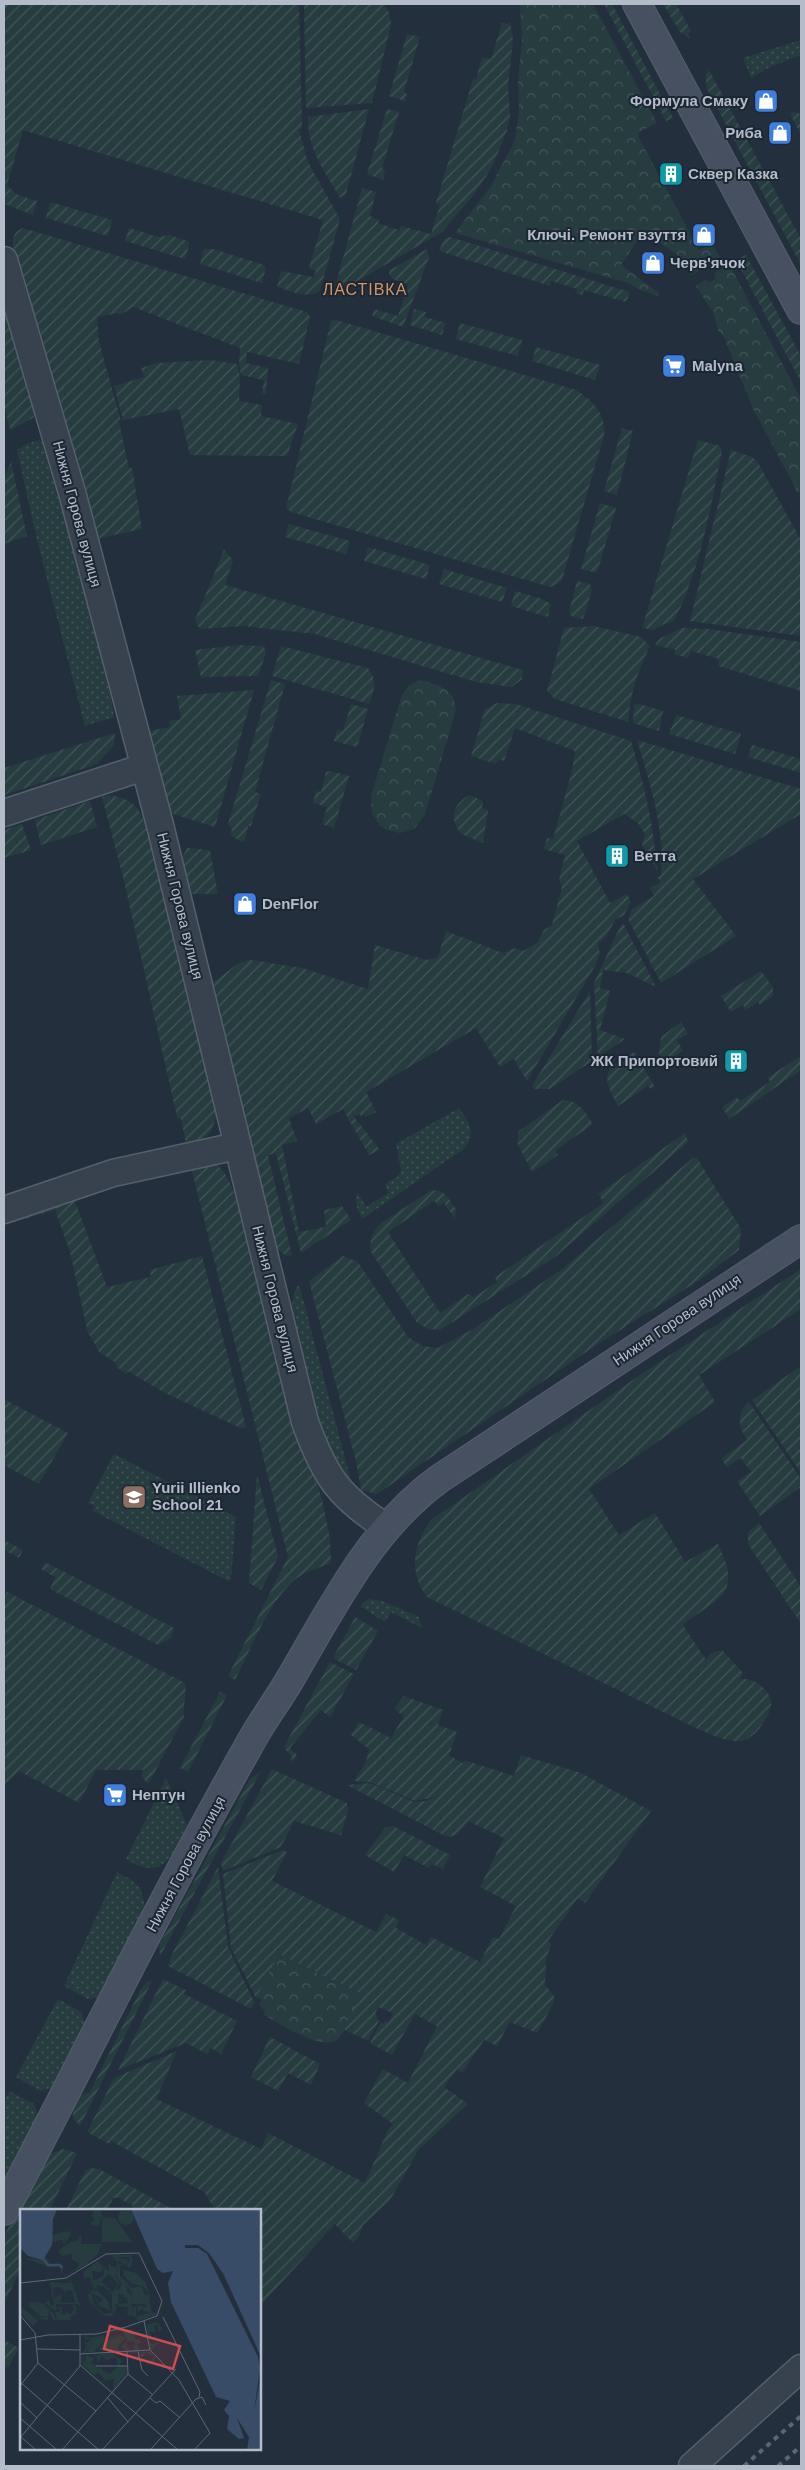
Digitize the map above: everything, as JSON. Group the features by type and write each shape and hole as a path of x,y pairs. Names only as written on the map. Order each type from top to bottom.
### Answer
{"street":[{"path":"638,4 801,310"},
{"name":"Нижня Горова вулиця","path":"4,260 73,496 144,767 193,957 294,1380 313,1444 336,1486 360,1510 387,1528"},
{"path":"4,813 144,767"},
{"path":"4,1210 113,1173 237,1146"},
{"name":"Нижня Горова вулиця","path":"4,2211 248,1746 343,1588 387,1528 425,1490 439,1479 801,1239"},
{"path":"692,2466 801,2368"}],"green space":[{"path":"4,4 299,4 302,128 299,130 308,162 340,219 320,291 304,294 277,287 281,271 313,277 316,271 309,268 323,220 23,130 7,185 16,194 37,201 33,215 4,204"},
{"path":"304,4 383,4 389,12 391,25 372,103 306,108"},
{"path":"520,4 593,4 657,123 639,132 638,136 699,250 712,244 720,257 692,275 685,261 644,231 621,265 659,293 658,296 640,290 628,283 455,233 491,186 515,140 519,111 518,79 522,41"},
{"path":"604,4 612,4 673,118 666,121"},
{"path":"663,4 676,4 691,31 688,34 689,38 680,32"},
{"path":"510,22 513,40 508,85 510,116 507,131 492,167 473,196 442,232 333,295 362,188 376,192 370,216 379,220 378,223 399,230 401,226 431,234 440,204 436,203 473,79 476,80 482,57 491,59 502,23 507,24"},
{"path":"407,34 420,37 404,91 407,94 405,101 389,96"},
{"path":"801,40 801,55 770,67 751,78 743,58"},
{"path":"709,70 801,239 801,265 706,87 706,74"},
{"path":"369,109 346,194 340,198 318,160 310,140 308,117"},
{"path":"387,109 399,112 382,168 385,171 383,180 367,174"},
{"path":"793,112 801,114 801,135 790,114"},
{"path":"50,202 112,220 108,236 46,218"},
{"path":"23,228 307,312 310,317 299,364 247,352 246,363 268,368 266,394 262,393 264,380 241,375 239,363 240,348 133,307 120,315 118,313 97,317 99,342 121,421 119,422 129,468 132,468 142,529 96,539 14,251 15,234"},
{"path":"129,228 159,237 169,235 190,242 185,259 125,241"},
{"path":"450,237 630,292 626,302 584,290 582,295 576,293 577,289 551,281 550,286 439,251 444,239"},
{"path":"204,249 213,249 264,265 266,267 262,283 200,264"},
{"path":"427,249 429,257 403,327 372,316 374,309 398,316 408,284 393,279 389,274 390,270"},
{"path":"746,255 801,356 801,382 736,260"},
{"path":"729,264 801,399 801,491 798,493 753,409 724,337 718,330 714,314 696,286 706,279 709,283 716,278 714,273"},
{"path":"4,305 37,412 33,418 10,430 4,404"},
{"path":"414,309 426,312 425,317 446,323 442,335 410,325"},
{"path":"336,320 576,390 593,403 601,415 604,435 562,580 558,584 550,587 291,512 286,508 331,321"},
{"path":"460,323 522,340 518,356 456,339"},
{"path":"536,347 600,365 595,380 532,361"},
{"path":"210,360 237,364 240,376 239,401 262,405 261,416 298,424 287,456 190,455 179,409 123,420 114,386 144,377 141,368 157,363"},
{"path":"622,428 633,431 617,495 604,491"},
{"path":"39,440 44,443 62,493 109,685 114,717 85,726 37,540 17,450 26,444"},
{"path":"698,440 720,446 722,451 698,559 674,621 654,630 642,628"},
{"path":"731,450 752,457 757,461 801,540 801,636 690,621"},
{"path":"11,462 27,536 4,544 4,478"},
{"path":"600,503 616,508 597,573 581,569"},
{"path":"289,524 350,541 346,554 285,537"},
{"path":"368,547 430,565 426,579 364,561"},
{"path":"224,550 233,560 225,585 523,670 522,679 512,687 476,682 315,634 244,626 200,629 195,620"},
{"path":"444,569 507,588 502,602 439,584"},
{"path":"577,581 590,584 592,590 583,619 571,616 569,612"},
{"path":"515,591 542,599 551,604 548,617 511,606"},
{"path":"593,626 641,637 650,646 635,683 628,722 555,699 547,691 564,628"},
{"path":"682,628 708,629 801,642 801,691 718,666 719,659 691,651 688,658 674,654 676,650 655,645 659,639"},
{"path":"239,645 264,646 266,653 258,676 201,677 195,650"},
{"path":"281,646 368,668 374,681 374,690 369,704 272,676"},
{"path":"271,680 285,684 255,792 261,794 251,826 248,826 245,840 242,842 233,837 232,829 228,824"},
{"path":"419,680 446,689 453,699 455,713 425,815 414,829 400,833 380,826 372,814 371,796 402,695 409,685"},
{"path":"254,690 215,827 173,814 168,808 149,731 170,727 169,721 181,719 177,696"},
{"path":"497,703 516,704 631,741 648,805 654,837 657,870 642,844 645,834 638,823 624,814 577,841 610,903 627,894 631,902 624,915 615,920 607,935 598,944 600,955 595,966 527,1081 514,1059 500,1067 476,1028 366,1092 376,1112 366,1117 364,1115 361,1117 360,1114 354,1117 380,1150 369,1155 343,1109 316,1124 308,1108 289,1118 297,1141 282,1145 299,1232 326,1227 324,1210 342,1206 351,1220 301,1253 276,1153 268,1155 292,1256 285,1255 275,1248 212,983 239,963 250,960 302,968 368,989 375,945 427,960 438,957 446,931 503,953 515,948 523,951 537,943 544,930 552,925 562,887 559,880 565,855 544,849 547,838 553,839 572,771 575,751 515,728 504,761 498,759 496,764 471,756 485,709"},
{"path":"351,704 368,709 357,747 334,741 337,729 343,731"},
{"path":"640,704 663,711 659,731 633,723 634,705"},
{"path":"676,715 741,734 735,754 669,734"},
{"path":"115,733 114,745 97,764 4,795 4,768"},
{"path":"637,740 801,789 801,814 693,879 736,936 661,983 628,919 632,909 654,896 650,888 661,882 657,877 661,875 662,858 659,823"},
{"path":"752,745 801,759 801,773 748,757"},
{"path":"330,771 349,776 334,828 322,824 327,807 313,803 316,791 321,792 326,772"},
{"path":"109,795 126,800 137,808 150,836 218,1106 215,1121 210,1132 207,1136 195,1142 186,1144 181,1119 177,1117 124,881 102,797"},
{"path":"470,795 483,801 482,808 488,810 483,843 461,834 455,823 454,812 456,807"},
{"path":"90,801 97,827 41,845 35,820"},
{"path":"22,824 31,850 4,858 4,830"},
{"path":"187,848 210,850 218,894 191,894 182,858"},
{"path":"623,923 656,987 627,973 603,970 600,988 610,991 600,1030 625,1039 598,1057 594,983"},
{"path":"761,971 773,987 773,996 760,1005 758,1002 746,1010 743,1005 731,1012 721,996"},
{"path":"590,991 592,1061 550,1089 535,1089 532,1086"},
{"path":"681,1022 688,1034 677,1040 683,1051 673,1057 675,1061 662,1068 659,1051 661,1037"},
{"path":"634,1052 655,1087 651,1089 648,1086 618,1106 609,1087 608,1074 616,1064"},
{"path":"801,1056 801,1070 729,1119 722,1107 737,1097 740,1101 770,1082 768,1077"},
{"path":"563,1100 574,1102 578,1105 593,1124 556,1150 558,1155 532,1172 517,1143 519,1131"},
{"path":"459,1108 471,1132 471,1137 465,1148 362,1219 356,1205 357,1192 366,1207 389,1193 385,1184 397,1177 401,1171 396,1144"},
{"path":"685,1133 688,1142 555,1257 440,1330 428,1329 417,1323 371,1252 372,1236 381,1223 430,1191 443,1192 456,1209 455,1219 444,1203 439,1206 434,1201 388,1232 440,1313 468,1294 474,1297 497,1282 495,1277 604,1203 598,1194"},
{"path":"693,1158 697,1158 741,1229 739,1250 698,1281 598,1344 377,1494 361,1490 356,1462 309,1281 343,1256 358,1262 408,1337 423,1346 438,1348 473,1329 561,1270"},
{"path":"211,1160 227,1177 236,1199 293,1428 313,1472 322,1499 330,1539 331,1563 302,1575 283,1591 267,1615 235,1680 228,1676 288,1557 190,1163"},
{"path":"74,1199 55,1210 4,1225 4,1218"},
{"path":"74,1199 107,1287 151,1277 150,1270 202,1256 246,1427 240,1428 163,1392 128,1371 126,1374 117,1367 115,1362 100,1353 88,1333 70,1252 55,1210"},
{"path":"801,1269 801,1309 699,1375 715,1402 589,1489 619,1535 655,1513 685,1562 718,1544 725,1561 728,1575 727,1585 723,1593 716,1600 683,1625 706,1660 711,1653 722,1650 743,1673 740,1679 751,1680 766,1690 771,1700 770,1711 756,1732 742,1741 731,1741 700,1730 427,1597 417,1578 415,1559 420,1539 431,1520 643,1373"},
{"path":"299,1284 351,1481 328,1449 315,1413 291,1312 294,1293"},
{"path":"801,1366 801,1473 752,1400"},
{"path":"4,1399 68,1433 39,1484 4,1465"},
{"path":"749,1402 801,1479 801,1487 760,1516 737,1481 751,1472 741,1458 726,1467 722,1458 747,1440 740,1425 740,1416"},
{"path":"114,1454 236,1517 231,1580 228,1581 93,1511 95,1506 88,1503"},
{"path":"257,1474 278,1557 261,1590 249,1583"},
{"path":"759,1523 801,1587 801,1624 748,1544 748,1532"},
{"path":"4,1540 23,1550 19,1558 4,1550"},
{"path":"45,1562 174,1628 171,1638 158,1645 50,1589 55,1577 41,1569"},
{"path":"7,1592 185,1683 184,1717 149,1783 141,1775 144,1770 96,1770 79,1803 19,1771 4,1785 4,1598"},
{"path":"368,1599 382,1601 419,1617 422,1628 391,1612 385,1622 360,1606"},
{"path":"355,1617 378,1631 356,1670 333,1658"},
{"path":"330,1662 354,1674 330,1717 321,1710 290,1748 297,1755 292,1763 291,1755 284,1748"},
{"path":"220,1692 227,1695 188,1772 180,1768"},
{"path":"404,1696 443,1710 438,1725 457,1732 449,1755 462,1763 467,1761 514,1776 521,1755 581,1773 651,1811 585,1903 578,1898 548,1941 551,1944 546,1960 545,1985 554,1996 554,2003 537,2033 510,2022 497,2046 484,2040 462,2073 457,2070 444,2087 468,2104 419,2149 390,2200 363,2225 360,2235 353,2243 335,2224 261,2305 261,2209 215,2209 204,2192 111,2141 109,2144 87,2132 114,2078 177,2051 156,2099 261,2149 268,2133 365,2183 388,2130 393,2124 364,2103 383,2069 408,2083 437,2026 415,2014 392,2055 370,2043 381,2022 384,2024 385,2021 389,2022 393,2013 378,2007 375,2014 379,2021 368,2041 343,2029 361,1994 279,1954 256,1998 231,1948 223,1874 283,1850 287,1852 272,1881 376,1932 386,1914 399,1920 396,1928 426,1945 431,1937 480,1962 493,1937 499,1939 516,1906 480,1887 504,1838 468,1821 456,1835 445,1836 347,1785 370,1783 414,1802 426,1801 436,1797 415,1801 370,1782 354,1781 366,1762 369,1749 351,1735 359,1722 391,1738 404,1716 394,1709"},
{"path":"272,1769 347,1803 348,1810 341,1835 294,1821 281,1847 223,1871 221,1863"},
{"path":"261,1771 160,1956 159,1945 250,1779"},
{"path":"166,1778 187,1825 171,1855 165,1862 158,1867 139,1866 126,1859"},
{"path":"393,1826 450,1855 443,1869 432,1864 429,1868 404,1855 394,1872 365,1855 386,1827"},
{"path":"218,1867 228,1947 254,2002 251,2009 168,1966 171,1956"},
{"path":"117,1872 130,1879 141,1889 145,1907 100,1997 88,1999 64,1986"},
{"path":"279,1954 361,1994 348,2024 338,2039 331,2042 312,2040 264,2015 265,2011 259,2005 262,2000 256,1997"},
{"path":"163,1979 186,1990 184,1994 237,2021 221,2054 211,2048 207,2054 186,2043 118,2070"},
{"path":"152,1981 80,2126 74,2119 72,2108 78,2096 90,2092 141,1989 147,1982"},
{"path":"58,1999 81,2012 85,2023 52,2088 40,2091 16,2077"},
{"path":"270,2037 320,2064 311,2085 288,2073 278,2091 251,2077"},
{"path":"9,2091 34,2104 38,2115 4,2178 4,2102"},
{"path":"63,2149 77,2153 50,2209 20,2209 20,2271 4,2304 4,2236 45,2156"},
{"path":"90,2168 99,2169 172,2209 135,2209 132,2207 133,2205 118,2198 113,2198 108,2209 66,2209 85,2171"},
{"path":"4,2340 19,2348 4,2371"}],"railway":[{"path":"744,2466 801,2416"},
{"path":"778,2466 801,2446"}],"place":[{"name":"Формула Смаку","path":"766,101"},
{"name":"Риба","path":"780,133"},
{"name":"Сквер Казка","path":"671,174"},
{"name":"Ключі. Ремонт взуття","path":"704,235"},
{"name":"Черв'ячок","path":"653,263"},
{"name":"Malyna","path":"674,366"},
{"name":"Ветта","path":"617,856"},
{"name":"DenFlor","path":"245,904"},
{"name":"ЖК Припортовий","path":"736,1061"},
{"name":"Yurii Illienko School 21","path":"134,1497"},
{"name":"Нептун","path":"115,1795"}],"district":[{"name":"ЛАСТІВКА","path":"365,289"}]}
